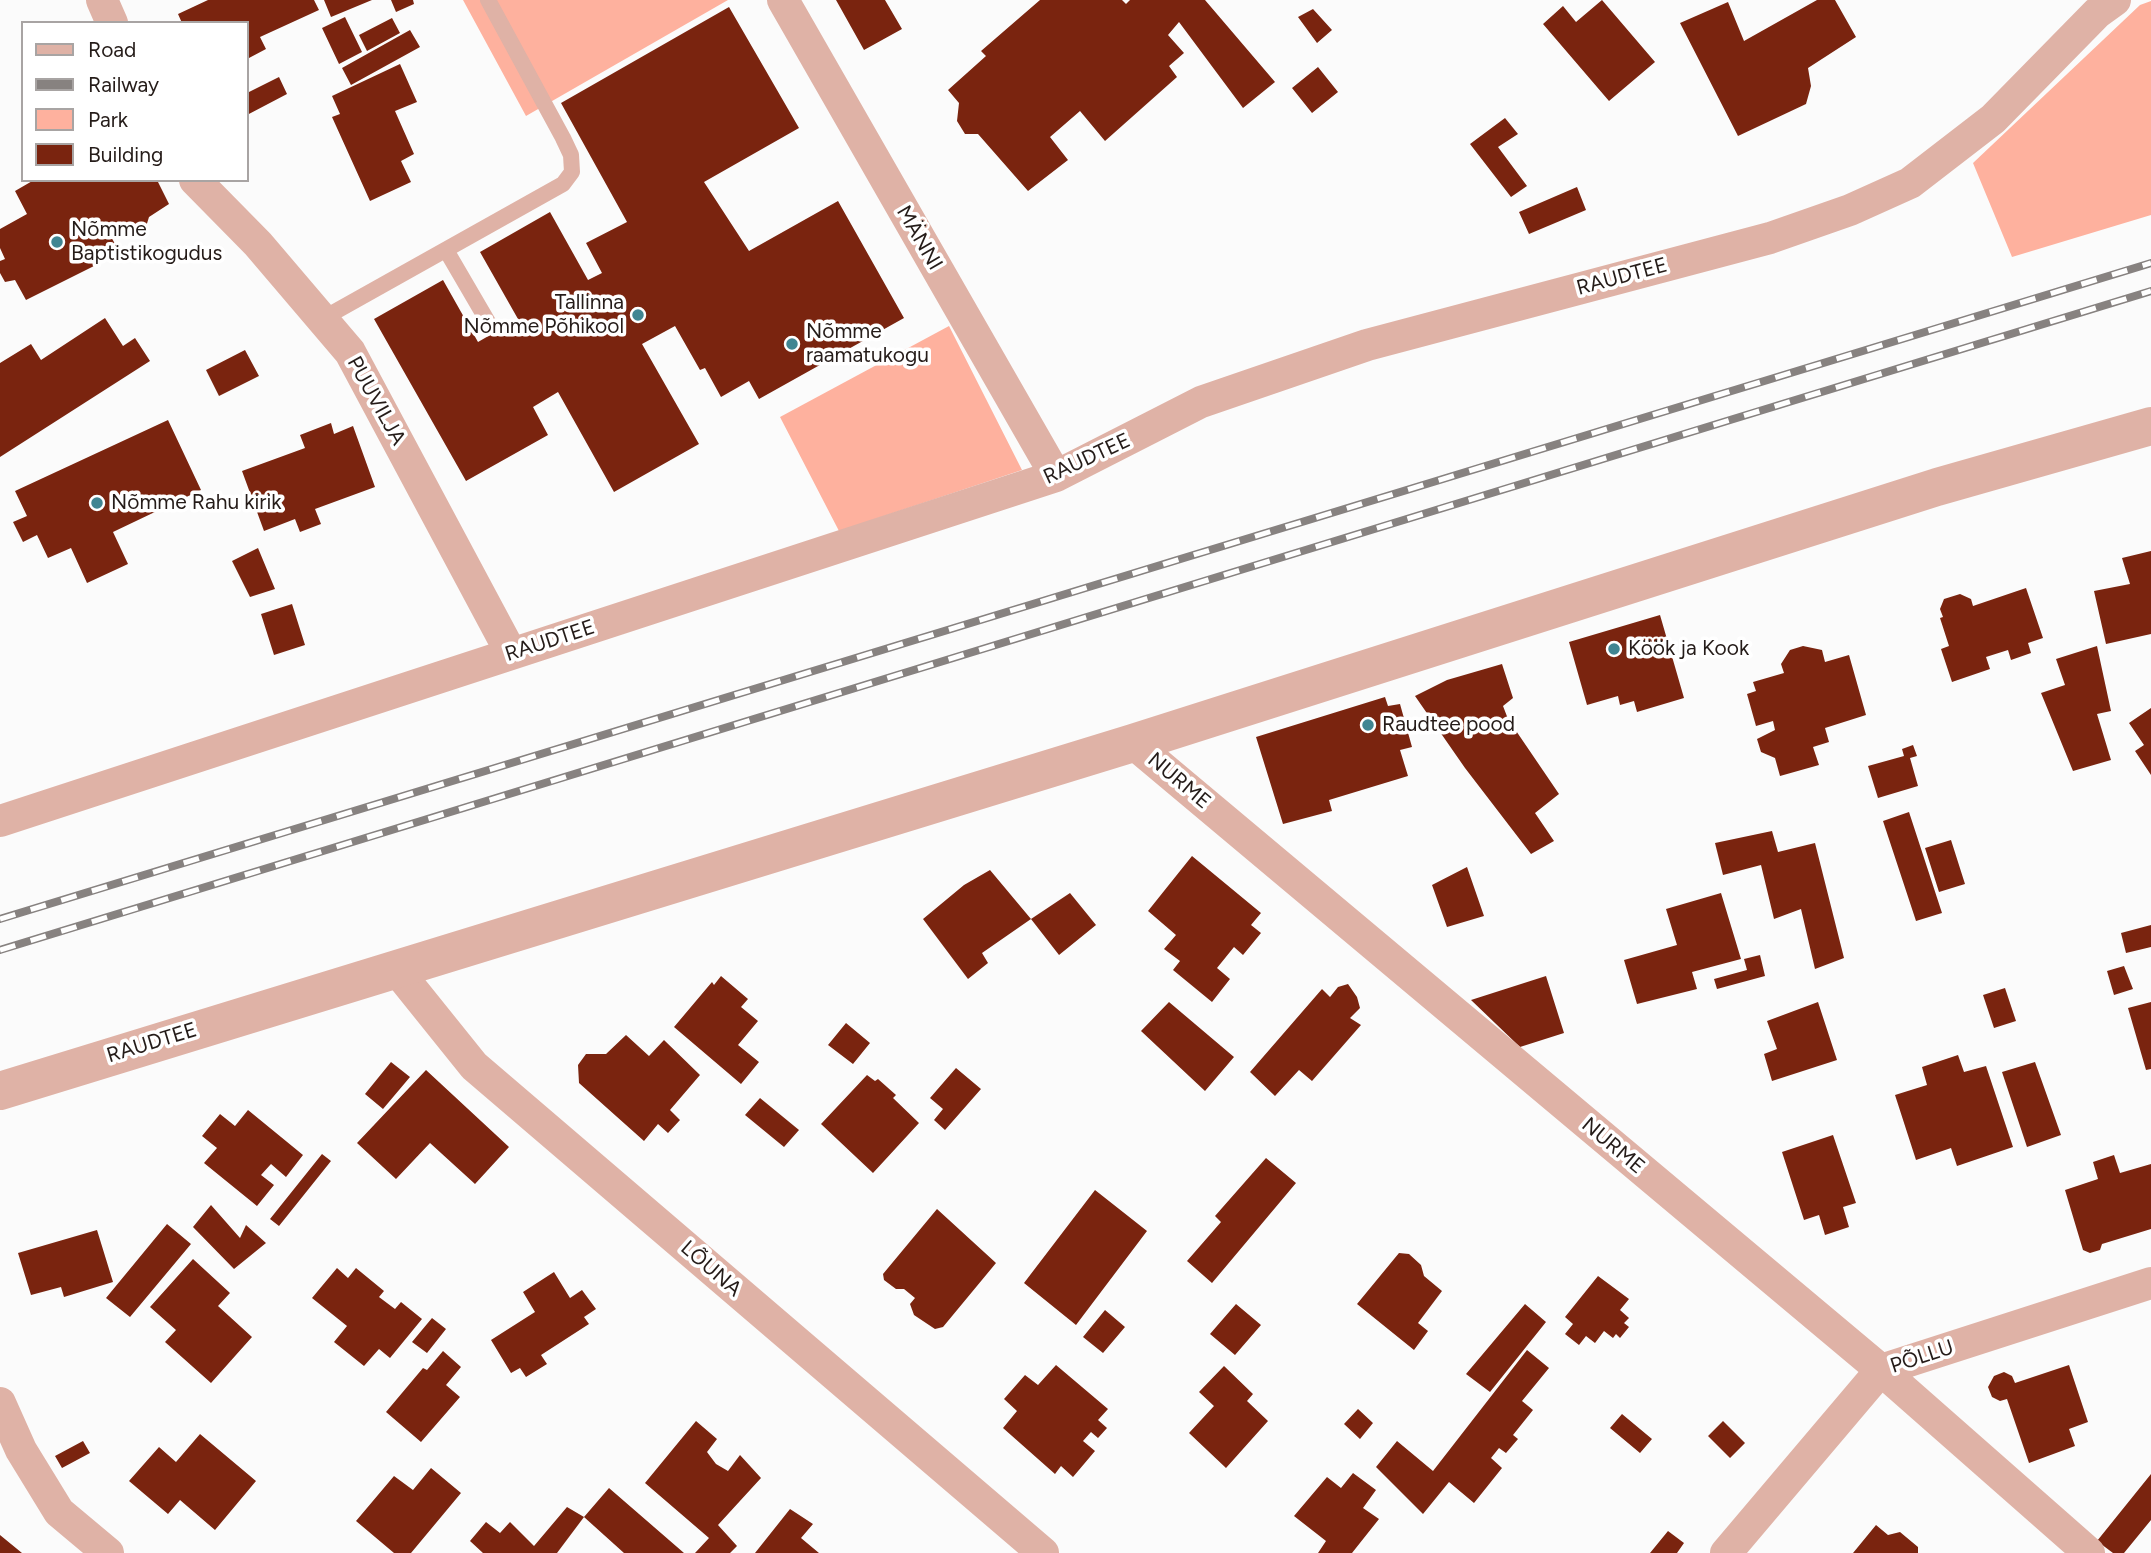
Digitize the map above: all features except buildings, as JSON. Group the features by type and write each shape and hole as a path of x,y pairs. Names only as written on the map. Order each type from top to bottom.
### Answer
{"street":[{"name":"MÄNNI","path":"783,0 1056,476"},
{"name":"RAUDTEE","path":"0,821 1056,476 1201,402 1367,345 1770,237 1850,210 1910,183 1993,119 2097,13 2115,0"},
{"name":"PUUVILJA","path":"197,182 258,244 350,352 511,653"},
{"name":"RAUDTEE","path":"0,1091 1133,743 1937,487 2151,426"},
{"name":"NURME","path":"1133,743 1881,1370 2089,1553"},
{"name":"LÕUNA","path":"396,969 474,1066 1043,1553"},
{"name":"PÕLLU","path":"1726,1553 1881,1370 2151,1283"},
{"path":"0,1402 21,1450 59,1512 107,1553"}],"lane":[{"path":"322,319 563,184 572,172 571,155 563,138 488,0"},
{"path":"446,250 488,322"}],"green space":[{"path":"463,0 728,0 526,116"},
{"path":"2151,1 2151,215 2012,257 1973,163 2140,5"},
{"path":"949,326 1022,470 839,531 780,417"}],"railway":[{"path":"0,919 2151,263"},
{"path":"0,950 2151,291"}],"place":[{"name":"Nõmme Baptistikogudus","path":"57,242"},
{"name":"Tallinna Nõmme Põhikool","path":"638,315"},
{"name":"Nõmme raamatukogu","path":"792,344"},
{"name":"Nõmme Rahu kirik","path":"97,503"},
{"name":"Köök ja Kook","path":"1614,649"},
{"name":"Raudtee pood","path":"1368,725"}]}
